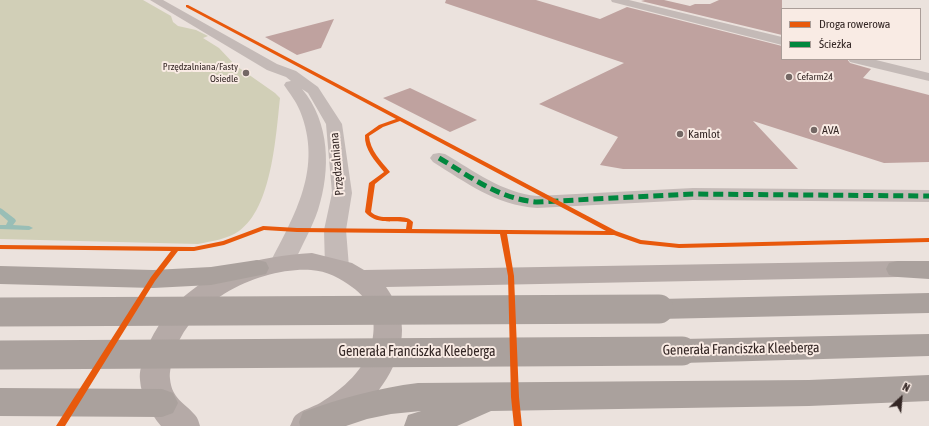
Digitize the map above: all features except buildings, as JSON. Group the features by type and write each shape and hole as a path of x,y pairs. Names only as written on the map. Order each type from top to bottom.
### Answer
{"highway":[{"path":"0,275 153,279 211,276 269,266"},
{"path":"898,269 929,269"},
{"path":"0,312 660,309 929,303"},
{"name":"Generała Franciszka Kleeberga","path":"0,355 682,350 929,345"},
{"path":"311,424 367,405 391,400 418,397 809,393 929,388"},
{"path":"420,426 491,397"},
{"path":"0,402 162,403"}],"street":[{"name":"Przędzalniana","path":"155,0 272,66 291,74 312,90 326,109 334,124 342,193 336,230 337,266"},
{"path":"616,0 781,41"},
{"path":"860,60 929,77"},
{"name":"Przędzalniana","path":"269,266 310,202 315,178 317,151 311,115 305,102 299,93 272,66"},
{"path":"439,158 497,193 523,201 537,202 693,194 929,196"},
{"path":"184,426 168,412 162,403 154,380 156,356 167,332 184,311 206,293 230,278 269,266 311,262 337,266 363,279 378,294 387,312 389,333 383,357 368,381 346,403 311,424"},
{"path":"363,279 898,269"}],"shaded area":[{"path":"0,0 143,0 171,16 173,22 178,26 196,30 208,36 203,38 219,48 235,65 275,93 280,98 274,150 265,189 259,206 250,220 235,234 198,244 0,239"}],"waterway":[{"path":"0,210 12,221 9,227"},
{"path":"0,227 29,228"}],"marked path":[{"path":"439,158 497,193 523,201 537,202 693,194 929,196"}],"cycle path":[{"path":"187,6 613,232"},
{"path":"401,119 381,126 367,135 368,144 377,160 387,172 372,183 368,212 376,218 408,220 410,222 409,231"},
{"path":"0,247 194,249 224,243 263,228 297,230 615,233 640,242 679,246 929,240"},
{"path":"503,232 511,276 515,397 518,426"},
{"path":"60,426 153,279 176,249"}],"place":[{"name":"Przędzalniana/Fasty Osiedle","path":"246,73"},
{"name":"Cefarm24","path":"789,77"},
{"name":"AVA","path":"814,130"},
{"name":"Kamlot","path":"680,134"}]}
